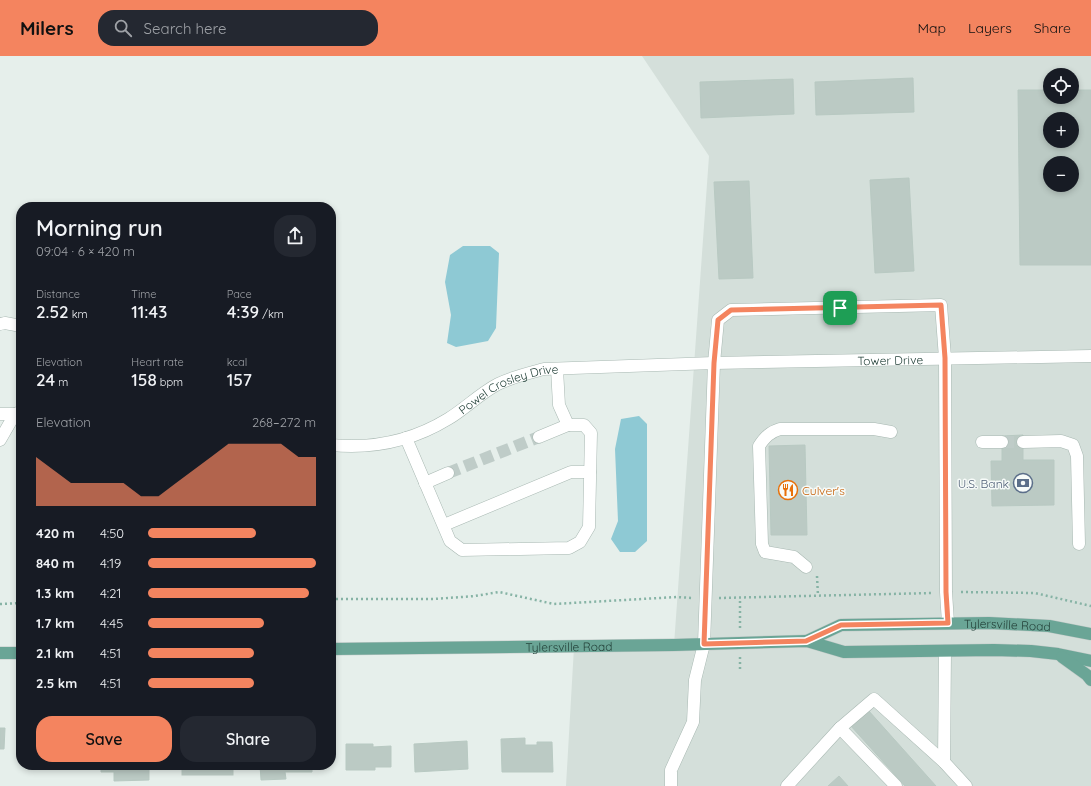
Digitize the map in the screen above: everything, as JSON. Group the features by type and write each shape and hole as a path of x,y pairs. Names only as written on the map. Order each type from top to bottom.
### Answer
{"main road":[{"name":"Tylersville Road","path":"806,641 841,625 989,623 1062,628 1091,634"},
{"name":"Tylersville Road","path":"336,649 704,644 806,641 844,652 1008,650 1058,654 1091,661"},
{"path":"0,653 16,653"},
{"path":"1058,654 1087,675 1091,680"}],"street":[{"path":"671,786 671,770 693,722 695,680 704,644 714,363 718,320 731,310 941,305 945,358 946,592 948,623"},
{"path":"0,324 5,323 16,325"},
{"name":"Tower Drive","path":"694,364 1091,356"},
{"name":"Powel Crosley Drive","path":"336,445 373,446 424,432 449,419 477,397 499,384 521,375 557,369 694,364"},
{"path":"557,369 559,405 568,425"},
{"path":"0,414 16,413"},
{"path":"0,440 16,416"},
{"path":"406,438 450,540 462,550 569,548 580,542 590,527 591,432 584,424 568,425 539,437"},
{"path":"806,567 794,557 765,552 762,544 759,446 764,438 771,432 780,429 874,429 891,432"},
{"path":"1023,442 1061,441 1073,445 1077,456 1079,544"},
{"path":"982,442 1002,442"},
{"path":"444,525 571,472 590,472"},
{"path":"425,483 448,473"},
{"path":"944,762 945,651"},
{"path":"787,786 840,728 874,699 944,762 966,786"},
{"path":"840,728 896,786"}],"path":[{"path":"817,575 818,596"},
{"path":"336,599 434,599 475,596 498,592 554,604 678,597"},
{"path":"740,598 946,592 1035,593 1091,606"},
{"path":"0,604 16,603"}],"shaded area":[{"path":"642,56 1091,56 1091,786 566,786 574,647 674,645 709,156"}],"water":[{"path":"463,246 490,246 499,253 496,328 488,341 456,347 447,343 451,315 445,282 450,255"},
{"path":"639,416 647,424 647,541 635,552 620,552 611,539 618,521 615,449 621,419"}],"building":[{"path":"913,78 914,112 816,115 815,82"},
{"path":"793,79 794,114 701,118 700,82"},
{"path":"1018,90 1043,90 1043,104 1079,104 1079,90 1091,90 1091,265 1020,265"},
{"path":"909,178 914,271 875,273 870,180"},
{"path":"749,181 753,278 719,279 714,182"},
{"name":"U.S. Bank","path":"1023,435 1023,460 1054,460 1054,505 992,506 991,461 1002,461 1002,436"},
{"name":"Culver's","path":"805,445 807,535 771,535 769,446"},
{"path":"868,710 936,786 905,786 850,725"},
{"path":"0,728 5,728 4,749 0,749"},
{"path":"525,738 525,745 537,745 537,742 552,742 553,772 502,772 501,739"},
{"path":"467,741 468,769 415,772 414,744"},
{"path":"346,744 373,744 373,747 391,746 391,767 375,767 375,770 346,770"},
{"path":"101,770 149,770 149,780 114,781 114,772 101,772"},
{"path":"182,770 233,770 233,775 182,775"},
{"path":"260,770 312,770 312,772 285,772 286,779 261,780"},
{"path":"839,776 848,786 828,786"}],"tunnel":[{"path":"448,473 539,437"},
{"path":"1002,442 1023,442"}],"place":[{"name":"U.S. Bank","path":"1023,483"},
{"name":"Culver's","path":"788,490"}],"route":[{"path":"941,305 945,358 946,592 948,623 841,625 806,641 704,644 714,363 718,320 731,310 840,308 941,305"}]}
